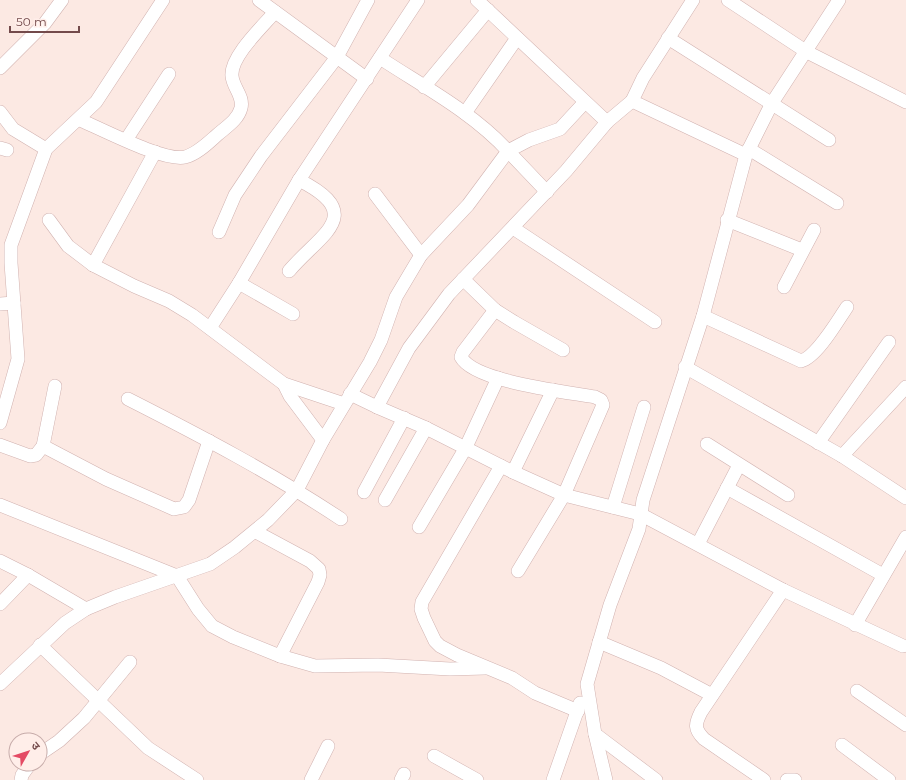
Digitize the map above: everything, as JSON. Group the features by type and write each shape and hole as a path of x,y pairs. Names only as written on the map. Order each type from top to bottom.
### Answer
{"street":[{"path":"0,68 45,23 62,0"},
{"path":"0,424 18,359 10,263 11,245 46,149 80,120 105,90 163,0"},
{"path":"259,0 367,79"},
{"path":"219,232 232,200 261,156 337,57 368,0"},
{"path":"210,328 239,283 299,180 418,0"},
{"path":"477,0 607,122"},
{"path":"376,407 409,348 422,329 463,279 547,192 607,122 632,101 643,78 693,0"},
{"path":"728,0 807,52 906,102"},
{"path":"553,780 587,684 610,605 640,529 642,500 703,316 727,220 747,152 772,103 807,52 839,0"},
{"path":"424,87 488,10"},
{"path":"80,120 155,152 179,158 186,157 205,145 238,115 242,106 241,100 232,82 233,66 240,53 275,12"},
{"path":"465,113 517,38"},
{"path":"668,38 829,140"},
{"path":"380,58 465,113 498,140 547,192"},
{"path":"126,140 169,74"},
{"path":"632,101 747,152 837,203"},
{"path":"0,684 65,623 86,609 114,597 210,564 256,532 297,490 323,440 375,351 396,297 421,255 468,205 508,151 529,140 560,129 585,102"},
{"path":"0,112 13,129 46,149"},
{"path":"93,265 155,152"},
{"path":"289,271 325,235 336,215 335,210 324,195 299,180"},
{"path":"375,194 421,255"},
{"path":"49,220 68,246 93,265 134,286 169,301 210,328 284,384 376,407 426,428 465,449 564,495 640,514 782,590 855,625 905,644"},
{"path":"727,220 802,250"},
{"path":"513,228 655,322"},
{"path":"784,287 802,250 814,230"},
{"path":"463,279 495,310 564,350"},
{"path":"239,283 293,314"},
{"path":"0,304 14,303"},
{"path":"703,316 802,362 816,350 847,307"},
{"path":"495,310 463,352 461,357 464,361 475,368 498,378 595,397 601,400 603,405 564,495 518,571"},
{"path":"818,443 889,342"},
{"path":"685,367 842,456 906,498"},
{"path":"419,527 465,449 498,378"},
{"path":"284,384 290,396 323,440"},
{"path":"0,444 30,456 36,455 43,446 55,386"},
{"path":"842,456 906,387"},
{"path":"554,390 507,469 428,592 422,602 421,609 429,630 440,646 485,668 512,678 535,693 578,711"},
{"path":"128,399 209,440 297,490 341,519"},
{"path":"613,507 644,407"},
{"path":"364,492 404,418"},
{"path":"385,500 426,428"},
{"path":"43,446 106,480 174,509 184,507 189,500 209,440"},
{"path":"708,444 788,495"},
{"path":"698,544 739,465"},
{"path":"727,488 883,575"},
{"path":"0,505 177,576 198,609 212,626 233,637 280,656 321,666 378,665 450,669 485,668"},
{"path":"256,532 310,561 319,569 320,575 318,582 280,656"},
{"path":"855,625 906,537"},
{"path":"0,561 28,575 86,609"},
{"path":"0,604 28,575"},
{"path":"764,780 704,739 697,732 695,724 712,695 782,590"},
{"path":"599,642 661,668 712,695"},
{"path":"40,645 98,702 148,748 197,780"},
{"path":"48,748 69,732 98,702 130,662"},
{"path":"587,684 595,734 606,780"},
{"path":"857,691 906,725"},
{"path":"595,734 656,780"},
{"path":"842,745 883,778"},
{"path":"311,780 328,746"},
{"path":"434,756 477,780"},
{"path":"787,780 795,780"}]}
